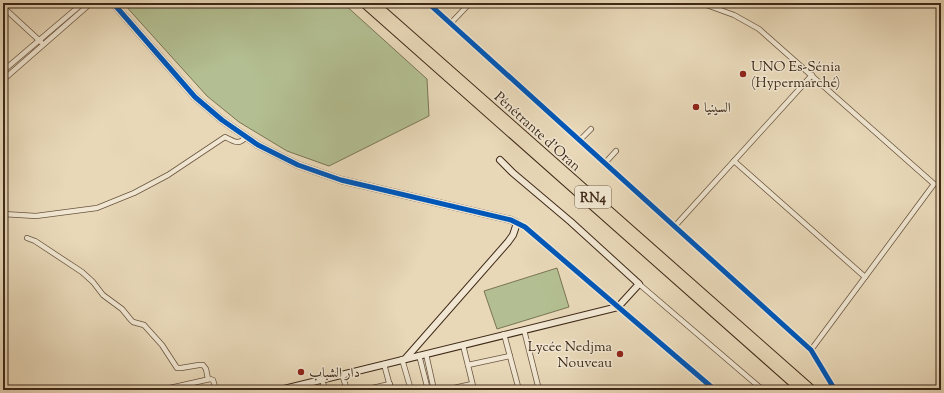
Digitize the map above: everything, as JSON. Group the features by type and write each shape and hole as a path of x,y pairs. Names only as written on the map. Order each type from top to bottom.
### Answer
{"highway":[{"name":"Pénétrante d'Oran","path":"364,3 801,390"},
{"name":"Pénétrante d'Oran","path":"374,3 812,390"}],"street":[{"path":"3,71 83,3"},
{"path":"3,80 91,3"},
{"path":"113,3 195,97 222,120 258,145 298,165 341,180 511,220 525,227 716,390"},
{"path":"428,3 810,350 836,390"},
{"path":"451,23 470,3"},
{"path":"701,3 734,15 759,29 934,184 810,350"},
{"path":"3,7 43,45"},
{"path":"675,226 812,75"},
{"path":"580,140 591,129"},
{"path":"3,214 36,216 97,208 134,193 168,175 225,137 237,142 242,141 246,137"},
{"path":"605,163 616,151"},
{"path":"500,160 639,284 763,390"},
{"path":"734,160 865,277"},
{"path":"404,359 508,242 513,235 517,223"},
{"path":"27,238 36,241 82,272 93,282 103,295 122,308 133,322 144,325 162,345 177,368 203,365 206,368 208,379"},
{"path":"281,390 302,387 322,379 618,307 639,284"},
{"path":"524,330 539,390"},
{"path":"504,334 519,390"},
{"path":"463,345 474,390"},
{"path":"426,354 434,390"},
{"path":"419,355 428,390"},
{"path":"468,365 510,356"},
{"path":"404,359 411,390"},
{"path":"384,364 391,390"},
{"path":"342,374 347,390"},
{"path":"161,390 208,379 213,380 216,390"},
{"path":"322,379 324,390"},
{"path":"364,390 390,384"},
{"path":"445,390 472,384"}],"green space":[{"path":"123,3 343,3 427,79 429,116 329,166 287,151 239,122 207,96"},
{"path":"557,268 569,307 497,329 484,291"}],"cycle path":[{"path":"113,3 195,97 222,120 258,145 298,165 341,180 511,220 525,227 715,390"},
{"path":"428,3 811,350 835,390"}],"place":[{"name":"UNO Es-Sénia (Hypermarché)","path":"743,74"},
{"name":"السينيا","path":"696,107"},
{"name":"Lycée Nedjma Nouveau","path":"620,354"},
{"name":"دار الشباب","path":"301,372"}]}
